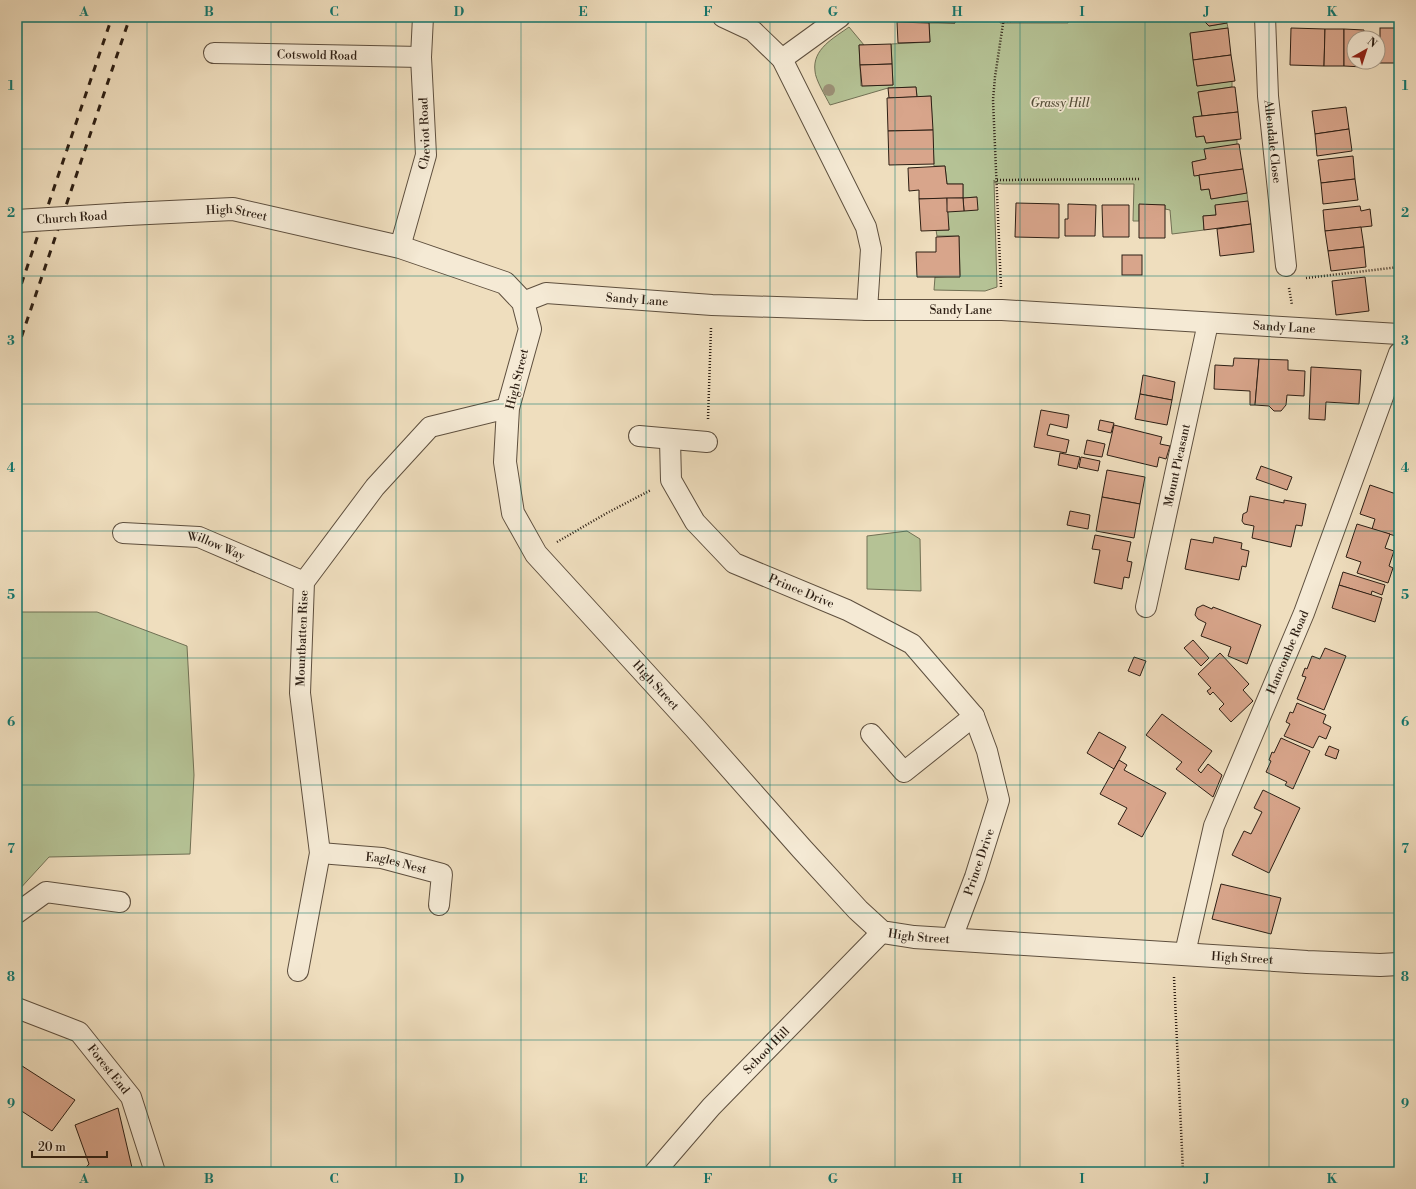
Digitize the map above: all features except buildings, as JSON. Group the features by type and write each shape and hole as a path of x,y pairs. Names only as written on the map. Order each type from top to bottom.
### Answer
{"street":[{"name":"Cheviot Road","path":"400,246 426,155 421,57 423,17"},
{"path":"722,17 753,31 782,59 866,227 871,249 867,310"},
{"path":"782,59 840,17"},
{"name":"Allendale Close","path":"1265,17 1268,96 1287,273"},
{"name":"Cotswold Road","path":"214,53 421,57"},
{"name":"High Street","path":"128,214 233,209 400,246 505,284 523,302 530,329 508,408 505,462 513,512 536,554 695,728 802,849 858,910 882,932 914,937 952,938 1307,962 1380,965 1399,964"},
{"name":"Church Road","path":"17,221 128,214"},
{"name":"Sandy Lane","path":"523,302 546,293 712,305 867,310 1002,310 1399,334"},
{"name":"Mount Pleasant","path":"1146,607 1208,323"},
{"name":"Hancombe Road","path":"1179,953 1214,826 1304,613 1399,353"},
{"name":"Mountbatten Rise","path":"298,971 320,853 300,693 304,582 375,487 430,427 508,408"},
{"path":"639,436 670,440 707,442"},
{"name":"Prince Drive","path":"670,440 671,480 695,522 734,563 847,610 912,644 974,716 987,751 999,800 975,876 952,938"},
{"name":"Willow Way","path":"123,533 200,537 304,582"},
{"path":"871,734 904,772 974,716"},
{"name":"Eagles Nest","path":"320,853 382,858 442,874 439,904"},
{"path":"17,913 46,892 120,902"},
{"name":"School Hill","path":"655,1172 711,1107 882,932"},
{"name":"Forest End","path":"17,1008 79,1032 131,1097 156,1172"}],"path":[{"path":"1002,310 993,100 1004,17"},
{"path":"1004,21 1066,20"},
{"path":"997,180 1141,179"},
{"path":"1295,327 1287,273 1399,267"},
{"path":"707,442 712,305"},
{"path":"536,554 607,513 671,480"},
{"path":"1179,953 1183,1172"}],"green space":[{"name":"Grassy Hill","path":"955,17 1000,17 1000,23 1068,23 1068,18 1007,17 1200,17 1209,26 1227,23 1228,28 1190,34 1197,86 1232,81 1232,87 1198,92 1202,116 1193,117 1196,137 1204,136 1206,143 1237,140 1237,144 1206,159 1192,162 1199,175 1201,190 1209,189 1211,199 1247,193 1248,201 1215,206 1216,215 1203,216 1204,230 1172,234 1170,210 1165,209 1165,205 1139,205 1139,221 1133,221 1134,184 1002,184 995,183 994,180 997,287 985,291 934,290 935,277 960,276 959,236 937,236 936,230 949,230 947,212 977,197 963,198 963,184 947,184 945,166 934,166 931,96 917,97 916,87 888,88 830,105 815,74 815,63 820,50 849,27 864,45 859,45 861,86 893,85 891,44 930,42 929,23 955,23"},
{"path":"907,531 920,539 921,591 867,589 867,536"},
{"path":"17,612 97,612 187,646 194,775 190,854 49,857 17,892"}],"railway":[{"path":"17,297 112,17"},
{"path":"17,350 130,17"}]}
